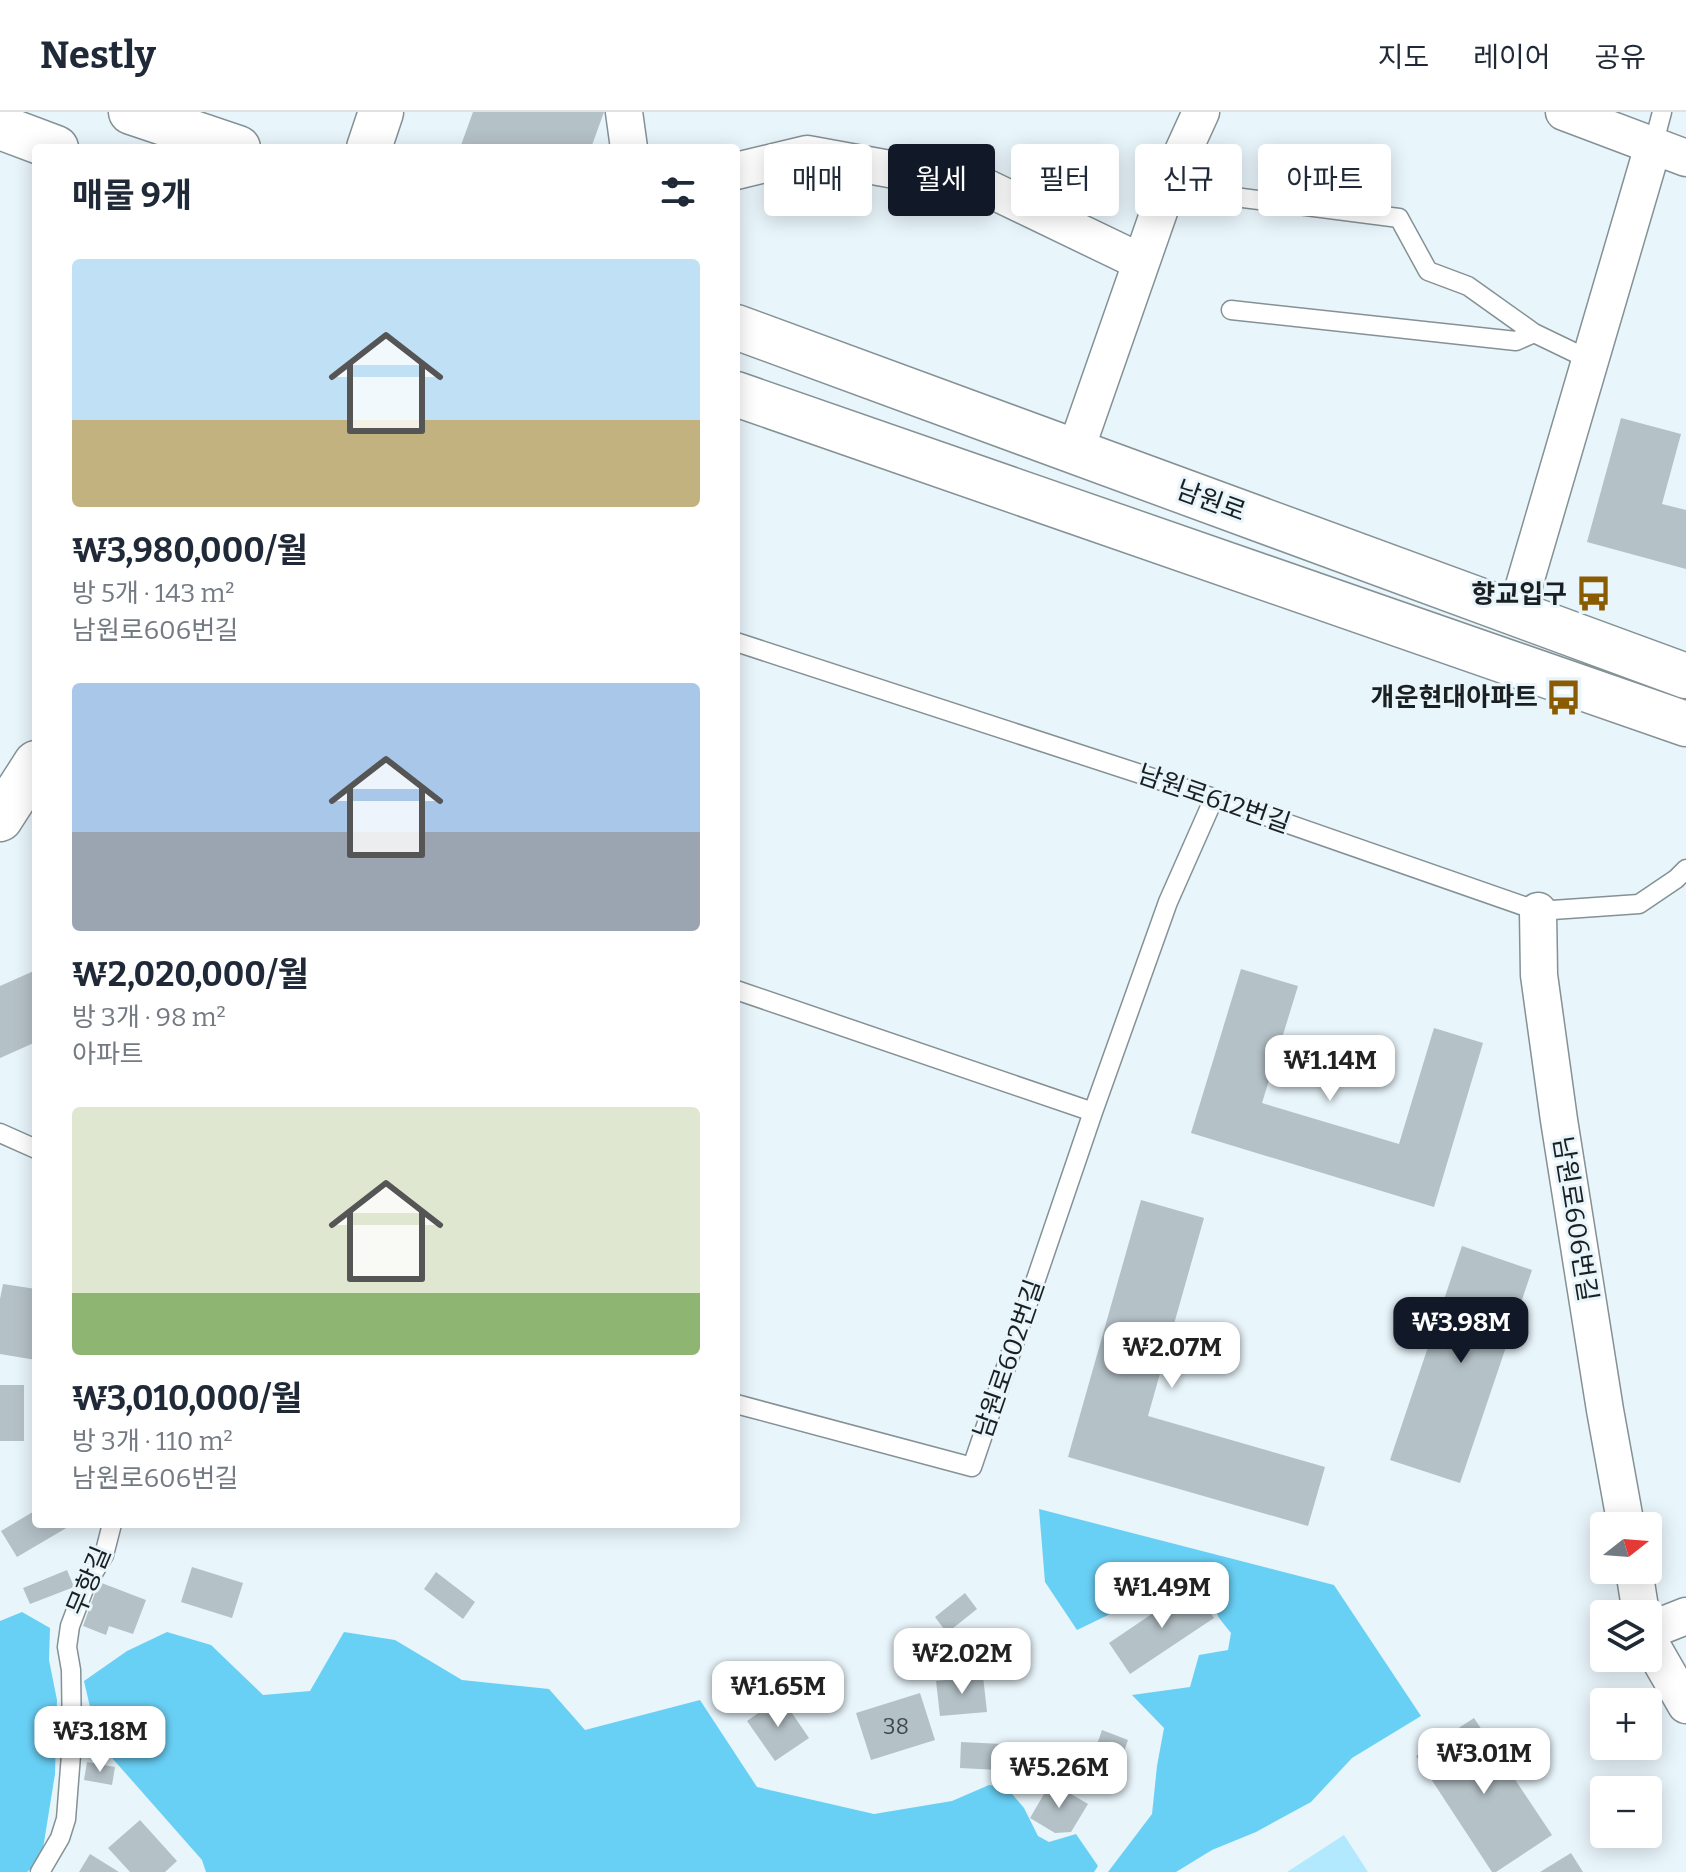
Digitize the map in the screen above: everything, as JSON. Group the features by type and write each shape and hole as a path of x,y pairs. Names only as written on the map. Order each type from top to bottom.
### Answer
{"street":[{"path":"131,112 226,144"},
{"path":"370,144 381,112"},
{"path":"624,112 628,144"},
{"path":"1186,144 1201,112"},
{"path":"1564,112 1657,129 1686,158"},
{"path":"1516,613 1657,129"},
{"path":"3,135 40,144"},
{"path":"740,170 807,154 983,186 1141,262"},
{"path":"1075,452 1157,216"},
{"name":"남원로","path":"740,328 1686,676"},
{"name":"남원로","path":"740,395 1686,724"},
{"path":"0,819 32,769"},
{"name":"남원로606번길","path":"1538,911 1539,975 1557,1106 1623,1512"},
{"path":"1662,1625 1686,1616"},
{"path":"1662,1663 1686,1705"}],"lane":[{"path":"1242,198 1399,218 1428,271 1468,286 1534,333 1590,360"},
{"path":"1231,310 1516,341 1534,333"},
{"name":"남원로612번길","path":"740,643 1214,798 1538,911 1639,904 1686,869"},
{"name":"남원로602번길","path":"740,1405 972,1467 1168,902 1214,798"},
{"path":"740,991 1093,1112"},
{"path":"0,1133 32,1147"},
{"name":"무항길","path":"40,1872 60,1838 66,1819 72,1742 71,1670 67,1647 70,1626 84,1589 104,1555 111,1528"}],"shaded area":[{"path":"1039,1509 1334,1585 1421,1716 1352,1758 1311,1802 1256,1832 1212,1850 1176,1872 1108,1872 1152,1814 1164,1728 1132,1695 1190,1687 1199,1655 1228,1650 1231,1633 1214,1607 1204,1604 1196,1577 1145,1611 1133,1603 1077,1630 1045,1582"},
{"path":"22,1612 50,1628 49,1660 57,1700 55,1774 41,1861 27,1872 0,1872 0,1621"},
{"path":"167,1632 211,1645 263,1695 310,1691 344,1632 395,1640 462,1680 549,1689 585,1730 700,1700 757,1787 874,1814 952,1801 989,1785 1007,1788 1024,1808 1038,1836 1049,1842 1076,1834 1098,1866 1094,1872 206,1872 202,1860 98,1742 84,1681 127,1651"},
{"path":"1344,1835 1368,1872 1287,1872"}],"building":[{"path":"473,112 604,112 592,144 461,144"},
{"path":"1621,418 1681,434 1662,504 1686,510 1686,569 1587,542"},
{"path":"1241,969 1298,986 1262,1103 1399,1144 1434,1028 1483,1043 1434,1207 1191,1133"},
{"path":"32,972 32,1044 0,1058 0,986"},
{"path":"1141,1200 1204,1218 1148,1416 1325,1467 1308,1526 1068,1457"},
{"path":"1462,1246 1532,1270 1460,1483 1390,1460"},
{"path":"3,1284 32,1288 32,1359 0,1354"},
{"path":"0,1385 24,1385 24,1441 0,1441"},
{"path":"32,1512 32,1528 66,1528 17,1557 1,1531"},
{"path":"192,1567 243,1583 232,1618 181,1602"},
{"path":"67,1570 74,1587 30,1604 23,1588"},
{"path":"436,1572 475,1602 463,1619 424,1589"},
{"path":"99,1582 146,1600 133,1634 109,1626 106,1635 83,1626"},
{"path":"1193,1586 1214,1618 1130,1674 1109,1643"},
{"path":"965,1593 977,1609 947,1633 935,1617"},
{"path":"983,1676 987,1712 940,1716 936,1681"},
{"path":"920,1693 935,1740 871,1760 856,1713"},
{"path":"781,1697 809,1738 775,1761 747,1721"},
{"path":"1474,1718 1552,1835 1496,1872 1492,1872 1416,1756"},
{"path":"1102,1730 1128,1740 1112,1786 1086,1776"},
{"path":"961,1742 1041,1746 1040,1772 960,1768"},
{"path":"87,1762 115,1767 112,1785 84,1780"},
{"path":"1051,1782 1088,1804 1071,1832 1055,1833 1030,1818"},
{"path":"140,1820 177,1861 165,1872 130,1872 108,1848"},
{"path":"1571,1853 1583,1872 1540,1872"},
{"path":"90,1854 119,1872 79,1872"}],"place":[{"name":"향교입구","path":"1593,594"},
{"name":"개운현대아파트","path":"1564,697"}]}
